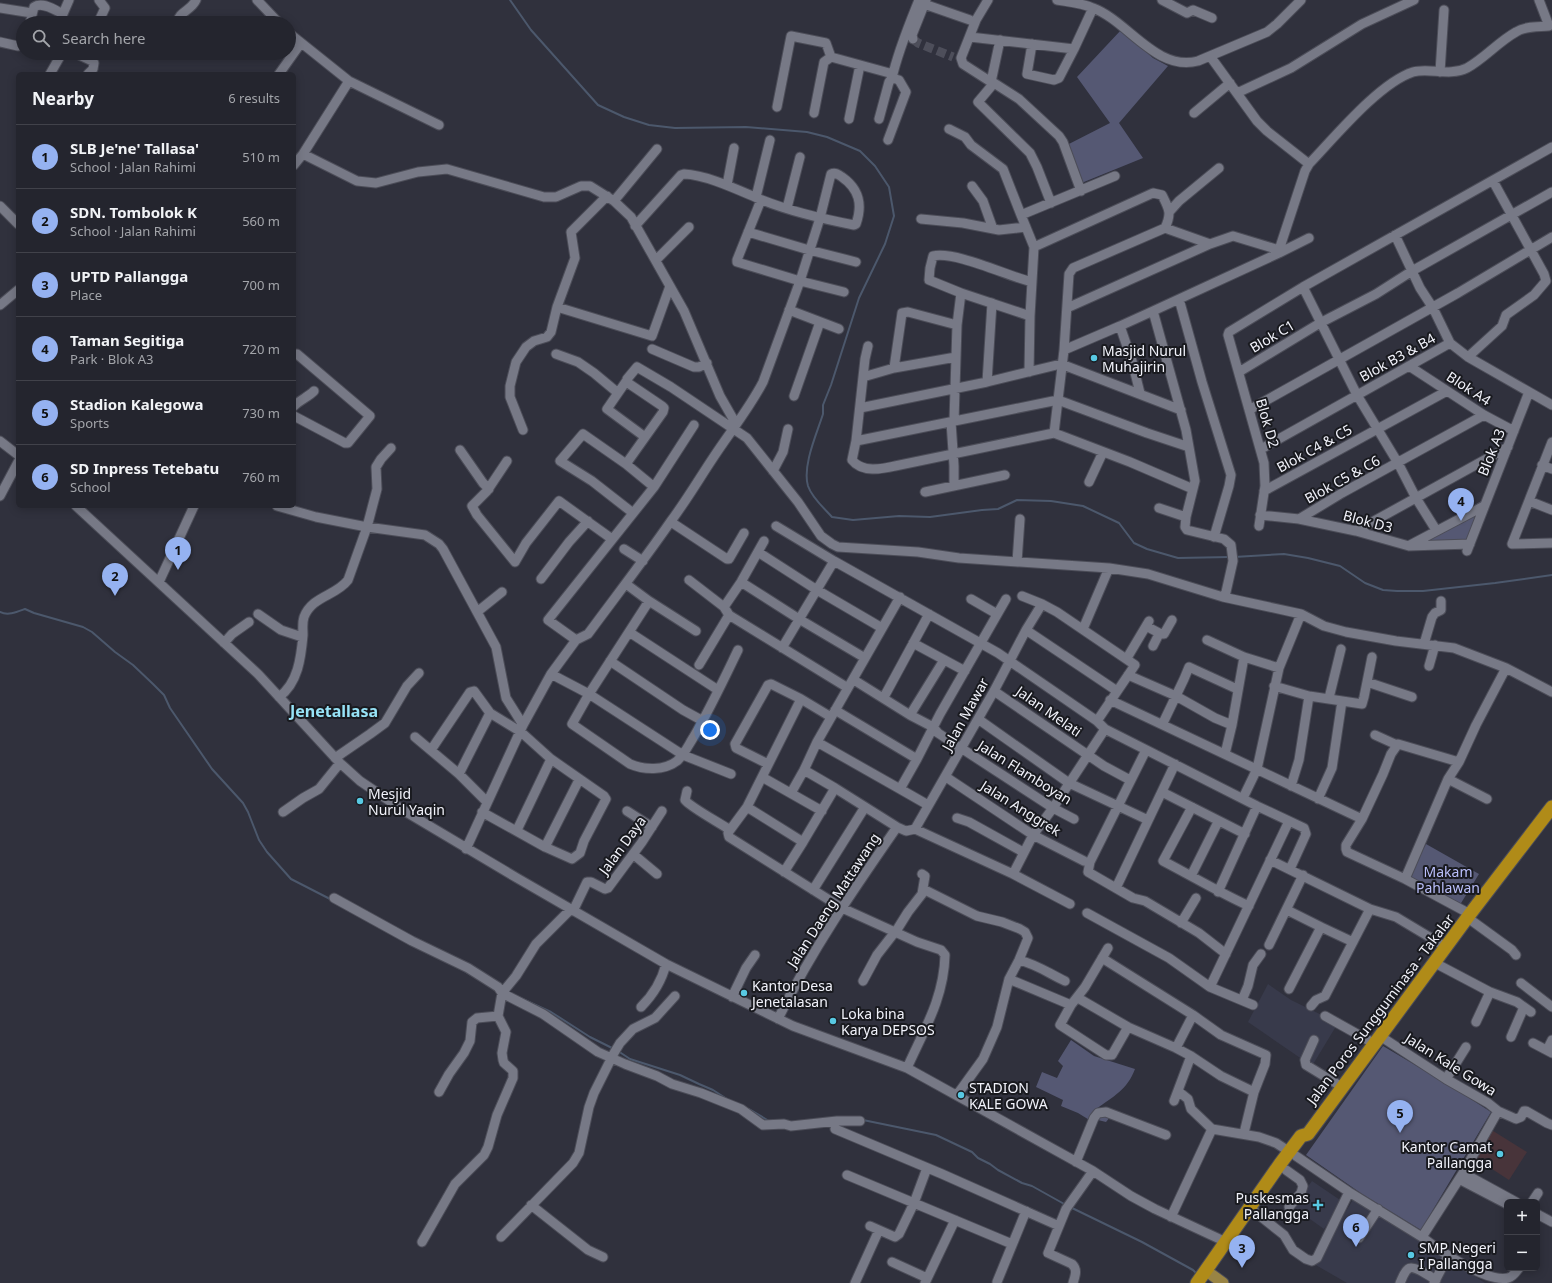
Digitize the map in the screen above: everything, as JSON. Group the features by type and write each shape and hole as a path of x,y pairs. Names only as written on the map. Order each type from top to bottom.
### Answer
{"highway":[{"name":"Jalan Poros Sungguminasa - Takalar","path":"1204,1280 1226,1242 1255,1199 1293,1154 1308,1141 1308,1134 1469,916 1552,807"},
{"name":"Jalan Poros Sungguminasa - Takalar","path":"1204,1280 1286,1170 1293,1154"}],"main road":[{"path":"1204,1280 1223,1283"}],"street":[{"path":"31,16 35,5 40,4 63,14 69,0"},
{"path":"99,0 105,8 101,16"},
{"path":"180,16 192,8 196,0"},
{"path":"257,0 272,16"},
{"path":"961,61 976,20 988,0"},
{"path":"1057,0 1089,5 1104,14 1159,55 1165,58 1189,63 1198,61 1266,32 1277,24 1301,0"},
{"path":"1162,0 1187,13 1193,10 1212,18"},
{"path":"1237,93 1291,68 1362,24 1414,0"},
{"path":"1279,252 1303,177 1309,164 1351,120 1381,91 1395,81 1414,72 1440,72 1464,69 1471,66 1517,31 1530,27 1550,27 1539,0"},
{"path":"923,1 970,20"},
{"path":"913,39 912,35 923,1"},
{"path":"879,119 893,76 897,56 923,1"},
{"path":"1032,44 1027,74 1054,80 1059,78 1074,49 1089,5"},
{"path":"0,8 32,13"},
{"path":"1440,72 1444,10"},
{"path":"777,107 791,36 826,43 831,57"},
{"path":"970,37 1074,49"},
{"path":"296,39 349,80 439,125"},
{"path":"953,57 961,61 965,67 991,82 1000,40"},
{"path":"0,42 16,46"},
{"path":"296,50 301,43"},
{"path":"1210,56 1257,121 1267,131 1309,164"},
{"path":"831,57 893,76 900,80 906,92 888,140"},
{"path":"814,113 824,62 831,57"},
{"path":"51,72 58,60"},
{"path":"90,72 93,69 94,63 91,60"},
{"path":"280,72 289,60"},
{"path":"849,119 860,65"},
{"path":"296,162 303,154 349,80"},
{"path":"1051,203 1038,167 1030,153 978,102 994,83 1019,99 1059,136 1063,142 1081,190"},
{"path":"1194,113 1230,83"},
{"path":"949,129 965,137 971,145 1002,168 1034,247 1030,316 1029,372"},
{"path":"770,140 759,198 737,262 800,281 844,292"},
{"path":"1436,530 1357,395 1303,287 1552,147"},
{"path":"727,185 734,148"},
{"path":"523,430 510,397 510,386 516,362 526,347 531,343 547,337 551,332 557,307 575,258 571,232 611,198 657,149"},
{"path":"303,154 357,181 368,183 376,183 434,170 447,170 544,197 556,197 586,186 590,186 611,198 631,217 684,311 720,396 735,427"},
{"path":"787,208 800,157"},
{"path":"1054,433 1064,350 1069,274 1073,268 1165,228 1170,211 1179,201 1219,168"},
{"path":"466,848 522,729 551,674 576,640 588,634 643,561 671,522 713,457 743,416 763,382 800,281 820,218 831,174 837,173 852,185 859,198 859,216 856,224 854,225 820,218 787,208 727,185 688,174 681,174 636,226"},
{"path":"1021,215 1115,176"},
{"path":"1468,357 1502,326 1506,314 1534,295 1545,283 1546,278 1493,181"},
{"path":"972,186 983,201 993,229"},
{"name":"Blok C1","path":"1239,372 1320,323 1376,294 1412,271 1552,192"},
{"path":"1034,247 1153,193 1162,195 1170,211"},
{"path":"0,206 16,222"},
{"path":"921,219 963,223 993,229 1009,230 1026,227"},
{"path":"656,260 689,227"},
{"path":"1165,228 1210,244"},
{"path":"748,232 856,262"},
{"path":"1395,235 1420,288 1450,343 1468,357 1552,404"},
{"path":"1067,308 1210,244 1233,236 1279,252"},
{"path":"1249,410 1432,308 1552,237"},
{"path":"1064,350 1237,273 1309,238"},
{"path":"1030,316 961,293 929,280 930,268 933,256 939,255 958,258 1032,282"},
{"path":"557,307 652,336 670,286"},
{"name":"Blok D2","path":"1259,526 1266,478 1261,449 1228,335 1231,330 1303,287"},
{"path":"0,305 16,292"},
{"path":"954,485 952,422 957,325 961,293"},
{"path":"1179,299 1202,382 1231,475 1214,537"},
{"path":"987,382 992,303"},
{"path":"789,310 839,329"},
{"path":"1153,311 1181,410 1194,473 1193,490 1185,523 1186,530 1227,540 1232,548 1233,560 1226,592 1223,597"},
{"path":"894,368 902,313 908,312 957,325"},
{"path":"794,396 820,322"},
{"path":"1120,326 1132,361 1140,393"},
{"name":"Blok B3 & B4","path":"1261,449 1450,343"},
{"path":"868,346 865,359 853,462 868,469 874,470 1054,433 1170,478 1193,490"},
{"path":"652,348 694,367 699,367 707,363"},
{"path":"556,354 578,362 618,393"},
{"path":"296,356 370,416 348,443 345,443 296,417"},
{"path":"863,377 894,368 956,357"},
{"path":"860,408 987,382 1062,364 1181,410"},
{"name":"Blok A4","path":"1409,366 1484,415 1514,431"},
{"path":"645,437 607,409 635,367 640,367 735,427 747,438 798,502 815,528 825,540 832,544 846,548 871,548 918,552 959,558 1109,568 1148,574 1223,597 1301,614 1324,626 1346,632 1396,641 1454,648 1506,668 1552,692"},
{"path":"626,464 663,412 664,408 628,383 627,380"},
{"path":"296,403 310,396 314,391"},
{"name":"Blok C4 & C5","path":"1264,491 1447,391"},
{"name":"Blok A3","path":"1468,548 1529,392"},
{"path":"856,441 1058,400 1189,447"},
{"name":"Blok C5 & C6","path":"1299,519 1342,493 1398,464 1484,415"},
{"path":"576,640 548,620 654,487 694,426"},
{"path":"773,471 783,452 788,429"},
{"path":"633,513 592,481 560,461 583,434 626,464 654,487"},
{"path":"0,441 16,453"},
{"path":"1552,442 1511,547 1552,543"},
{"path":"1356,531 1508,447"},
{"path":"279,697 291,685 295,677 300,658 304,618 308,610 316,601 344,586 348,580 367,527 376,489 376,467 391,448"},
{"path":"460,450 483,483 489,489"},
{"path":"1089,482 1103,452"},
{"path":"507,461 483,497 473,504 473,509 515,562 526,544 559,501 612,539"},
{"path":"1542,465 1552,469"},
{"path":"0,496 16,466"},
{"path":"925,492 1005,475"},
{"path":"1529,501 1552,510"},
{"path":"1409,546 1436,530 1484,506"},
{"path":"78,508 258,674 338,761 360,781 406,812 571,910 666,964 778,1019 814,1034 907,1068 1093,1171 1131,1196 1171,1217 1226,1242"},
{"path":"159,582 193,508"},
{"path":"284,508 316,517 367,527 425,535 439,544 496,647 506,698 522,729 551,759 604,796 606,800 584,841 580,853 572,859 545,847 517,830 482,812"},
{"path":"1159,508 1186,517"},
{"name":"Blok D3","path":"1260,515 1299,519 1356,531 1409,546 1468,548"},
{"path":"1018,562 1020,519"},
{"path":"541,579 569,542 588,522"},
{"path":"671,522 727,559 729,559 744,534"},
{"path":"776,526 834,561 981,643 1010,661 1097,721 1104,728 1257,806 1304,828 1306,830 1290,869"},
{"path":"804,542 815,528"},
{"path":"724,607 741,582 764,541"},
{"path":"624,549 643,561"},
{"path":"758,552 817,590 882,628"},
{"path":"782,648 834,561"},
{"path":"1083,629 1109,568"},
{"path":"689,580 724,607 729,615 699,665"},
{"path":"741,582 799,619 865,658"},
{"path":"626,584 649,601 696,630"},
{"path":"477,612 502,592"},
{"path":"1022,596 1042,604 1083,629 1127,658 1135,665 1097,721"},
{"path":"791,793 833,713 900,597"},
{"path":"971,599 997,614"},
{"path":"900,789 933,727 1006,599"},
{"path":"649,601 589,694 572,724 630,764 640,769 658,768 673,763 683,755 703,721 738,650"},
{"path":"1424,644 1430,620 1434,614 1441,610 1442,601"},
{"name":"Jalan Mawar","path":"911,830 946,777 1026,630 1042,604"},
{"path":"258,614 281,630 302,636"},
{"path":"884,697 929,614"},
{"path":"1243,798 1257,769 1279,668 1301,614"},
{"name":"Jalan Flamboyan","path":"729,615 782,648 851,684 884,697 910,715 933,727 938,734 1053,808 1074,819"},
{"path":"1159,634 1164,634 1172,620"},
{"path":"224,643 232,634 250,622"},
{"path":"1127,658 1148,623 1159,634"},
{"path":"1026,630 1117,691"},
{"path":"629,632 718,690"},
{"path":"1154,646 1159,634"},
{"path":"1207,640 1244,658 1279,668"},
{"path":"913,642 965,671"},
{"path":"1429,666 1435,645"},
{"path":"1329,698 1341,649"},
{"path":"1274,686 1309,696 1362,704 1372,657"},
{"path":"1225,754 1232,725 1237,689 1244,658"},
{"path":"910,715 944,660"},
{"path":"610,661 683,710 703,721"},
{"path":"1163,724 1188,667 1237,689"},
{"path":"1405,879 1448,779 1459,762 1476,725 1506,668"},
{"path":"283,812 303,798 320,789 338,761 385,722 407,686 419,673"},
{"path":"551,674 589,694 683,755 731,774"},
{"path":"1128,675 1176,696 1215,718 1232,725"},
{"path":"1367,682 1412,697"},
{"path":"768,764 736,748 735,744 768,685 771,684 833,713 917,759"},
{"name":"Jalan Melati","path":"994,690 1087,755 1130,780"},
{"path":"431,750 470,692 474,691 490,713 522,729"},
{"path":"1290,786 1299,760 1309,696"},
{"path":"801,699 747,807 728,833 729,838 842,908 917,942 941,950 945,955 945,972 938,1001 907,1068"},
{"path":"1110,700 1362,819"},
{"path":"1318,799 1332,768 1342,701"},
{"path":"459,774 490,713"},
{"path":"978,719 1069,783 1148,820"},
{"path":"1012,874 1033,835 1053,808 1104,728"},
{"path":"1375,735 1398,745 1402,744 1459,762"},
{"path":"415,737 459,774 487,802"},
{"path":"817,742 928,805"},
{"path":"1398,745 1391,754 1362,819 1346,845 1346,851 1405,879 1469,916 1512,950 1516,955"},
{"path":"1146,750 1087,870 1092,875 1133,898 1145,901 1199,933 1226,954"},
{"path":"517,830 551,759"},
{"path":"1116,888 1175,764"},
{"path":"804,770 897,827"},
{"path":"762,777 822,811"},
{"name":"Jalan Anggrek","path":"946,777 1033,835 1084,861"},
{"path":"1448,779 1487,799"},
{"path":"545,847 579,780"},
{"path":"784,872 835,788"},
{"path":"687,791 686,800 690,806 699,810 730,830"},
{"path":"1162,792 1218,822 1245,834"},
{"path":"1218,892 1257,806"},
{"path":"747,807 803,842"},
{"path":"813,890 865,807"},
{"path":"1192,807 1163,861 1218,892 1249,906"},
{"path":"627,810 652,828"},
{"name":"Jalan Daya","path":"571,910 587,882 591,882 606,889 652,828 662,811"},
{"path":"957,818 969,822 1023,852"},
{"path":"1210,987 1289,821"},
{"path":"1191,876 1218,822"},
{"name":"Jalan Daeng Mattawang","path":"778,1019 798,978 842,908 897,827 911,830 1012,874 1070,904"},
{"path":"633,854 657,874"},
{"path":"1270,860 1370,909 1396,917 1446,947"},
{"path":"863,981 877,955 918,900 923,889 925,876 922,874"},
{"path":"1269,945 1303,875"},
{"path":"923,889 977,916 1002,922 1025,932 1028,938 1028,942 1009,979 997,1027 984,1059 957,1095"},
{"path":"334,898 412,941 468,968 498,987 502,993 543,1014 598,1052 613,1055 625,1064 657,1076 672,1084 701,1092 741,1110 762,1124 798,1126 837,1121 860,1121"},
{"path":"1181,923 1196,898"},
{"path":"1311,1006 1316,1000 1325,996 1370,909"},
{"path":"422,1242 455,1184 484,1155 488,1147 497,1114 513,1078 513,1072 504,1063 502,1053 506,1032 498,1016 502,993 516,976 536,944 571,910"},
{"path":"1287,910 1353,942"},
{"path":"1087,912 1169,958 1210,987 1253,1005"},
{"path":"1289,989 1321,927"},
{"path":"1108,948 1060,1025 1106,1055 1112,1055 1128,1027"},
{"path":"1242,1000 1248,986 1253,965 1261,954"},
{"path":"732,997 746,968 755,955"},
{"path":"1102,958 1193,1015 1221,1035 1266,1055 1266,1064 1254,1092 1244,1133"},
{"path":"1019,960 1036,965 1065,981"},
{"path":"1435,963 1490,992 1511,1000 1528,1010 1511,1037"},
{"path":"641,1007 647,1001 664,974 666,964"},
{"path":"1009,979 1072,1005"},
{"path":"1522,983 1552,1007"},
{"path":"1476,1022 1490,992"},
{"path":"501,1237 531,1205 569,1169 579,1152 589,1107 594,1093 620,1043 633,1029 655,1018 675,996"},
{"path":"1078,998 1128,1027 1191,1056 1221,1076 1254,1092"},
{"path":"1176,1048 1193,1015"},
{"path":"439,1092 470,1041 472,1022 477,1018 498,1016"},
{"name":"Jalan Kale Gowa","path":"1325,1016 1377,1040 1488,1103 1498,1111 1461,1176 1422,1237"},
{"path":"1314,1040 1305,1060 1306,1066 1342,1088"},
{"path":"1533,1043 1549,1052 1552,1040"},
{"path":"1446,1079 1466,1047"},
{"path":"1174,1101 1191,1056"},
{"path":"1178,1091 1188,1099 1191,1108 1212,1129 1244,1133 1276,1143 1349,1192 1422,1237 1448,1256 1492,1277 1502,1279 1512,1276 1516,1271"},
{"path":"1498,1111 1516,1119 1521,1117 1524,1111 1526,1111 1552,1125"},
{"path":"1076,1162 1094,1118 1098,1113 1106,1112 1166,1135"},
{"path":"835,1129 1059,1226"},
{"path":"1171,1217 1212,1129"},
{"path":"870,1226 896,1237 897,1236 914,1203 927,1168"},
{"path":"1286,1170 1300,1180 1303,1186 1301,1193 1289,1207"},
{"path":"1073,1283 1076,1271 1074,1266 1048,1253 1067,1206 1093,1171"},
{"path":"847,1175 1012,1244"},
{"path":"1461,1176 1509,1199"},
{"path":"1490,1191 1504,1202"},
{"path":"1255,1212 1284,1235 1293,1250 1306,1259 1312,1261 1317,1258 1349,1192"},
{"path":"1534,1199 1538,1193"},
{"path":"531,1205 588,1250 603,1257"},
{"path":"1360,1238 1378,1209"},
{"path":"997,1282 1026,1211"},
{"path":"1540,1216 1552,1222"},
{"path":"892,1262 926,1280 955,1220"},
{"path":"1540,1222 1552,1228"},
{"path":"854,1283 879,1230"},
{"path":"1400,1283 1407,1269 1411,1267 1435,1281 1448,1256"}],"shaded area":[{"path":"1268,984 1291,1000 1338,1023 1312,1066 1248,1022"},
{"name":"Kantor Camat Pallangga","path":"1490,1129 1527,1152 1509,1180 1472,1156"},
{"name":"Puskesmas Pallangga","path":"1312,1181 1343,1202 1324,1229 1293,1207"},
{"path":"1354,1198 1399,1229 1437,1252 1442,1258 1451,1261 1485,1283 1347,1283 1314,1264"}],"green space":[{"path":"1121,30 1153,58 1168,66 1119,123 1143,158 1079,184 1063,147 1110,123 1077,77"},
{"path":"1483,500 1467,541 1412,542"},
{"name":"Makam Pahlawan","path":"1426,844 1479,874 1458,908 1406,878"},
{"path":"1071,1040 1094,1056 1135,1069 1124,1087 1096,1109 1111,1116 1106,1122 1094,1119 1091,1121 1078,1113 1061,1106 1063,1100 1036,1087 1042,1072 1057,1078 1063,1066 1058,1061"},
{"path":"1383,1046 1491,1112 1421,1230 1362,1194 1306,1155"}],"waterway":[{"path":"510,0 531,30 598,105 624,117 649,125 675,128 746,127 807,132 827,137 860,151 875,166 889,187 894,216 885,244 859,298 831,385 823,405 823,414 814,440 807,469 808,486 810,490 815,499 832,517 853,520 899,516 930,517 998,509 1017,500 1051,501 1083,506 1119,523 1134,543 1147,549 1178,558 1230,557"},
{"path":"1234,557 1284,554 1308,558 1340,566 1365,583 1383,590 1397,591 1423,591 1552,575"},
{"path":"0,612 9,614 25,609 83,627 92,632 133,665 164,695 170,708 212,769 243,803 259,840 267,852 291,879 332,900"},
{"path":"461,969 471,975"},
{"path":"516,996 551,1012 590,1037 614,1049"},
{"path":"618,1051 630,1059 680,1075 713,1090 727,1099"},
{"path":"749,1109 769,1121"},
{"path":"863,1120 936,1135 972,1152 978,1158 998,1170 1022,1183 1032,1186 1066,1205"},
{"path":"1070,1207 1142,1242 1193,1270 1197,1274"}],"tunnel":[{"path":"913,39 918,43 953,57"}],"place":[{"name":"Masjid Nurul Muhajirin","path":"1094,358"},
{"name":"Taman Segitiga","path":"1461,521"},
{"name":"SLB Je'ne' Tallasa'","path":"178,570"},
{"name":"SDN. Tombolok K","path":"115,596"},
{"name":"Mesjid Nurul Yaqin","path":"360,801"},
{"name":"Kantor Desa Jenetalasan","path":"744,993"},
{"name":"Loka bina Karya DEPSOS","path":"833,1021"},
{"name":"STADION KALE GOWA","path":"961,1095"},
{"name":"Stadion Kalegowa","path":"1400,1133"},
{"name":"Kantor Camat Pallangga","path":"1500,1154"},
{"name":"Puskesmas Pallangga","path":"1318,1205"},
{"name":"SD Inpress Tetebatu","path":"1356,1247"},
{"name":"SMP Negeri I Pallangga","path":"1411,1255"},
{"name":"UPTD Pallangga","path":"1242,1268"}],"district":[{"name":"Jenetallasa","path":"334,711"}]}
